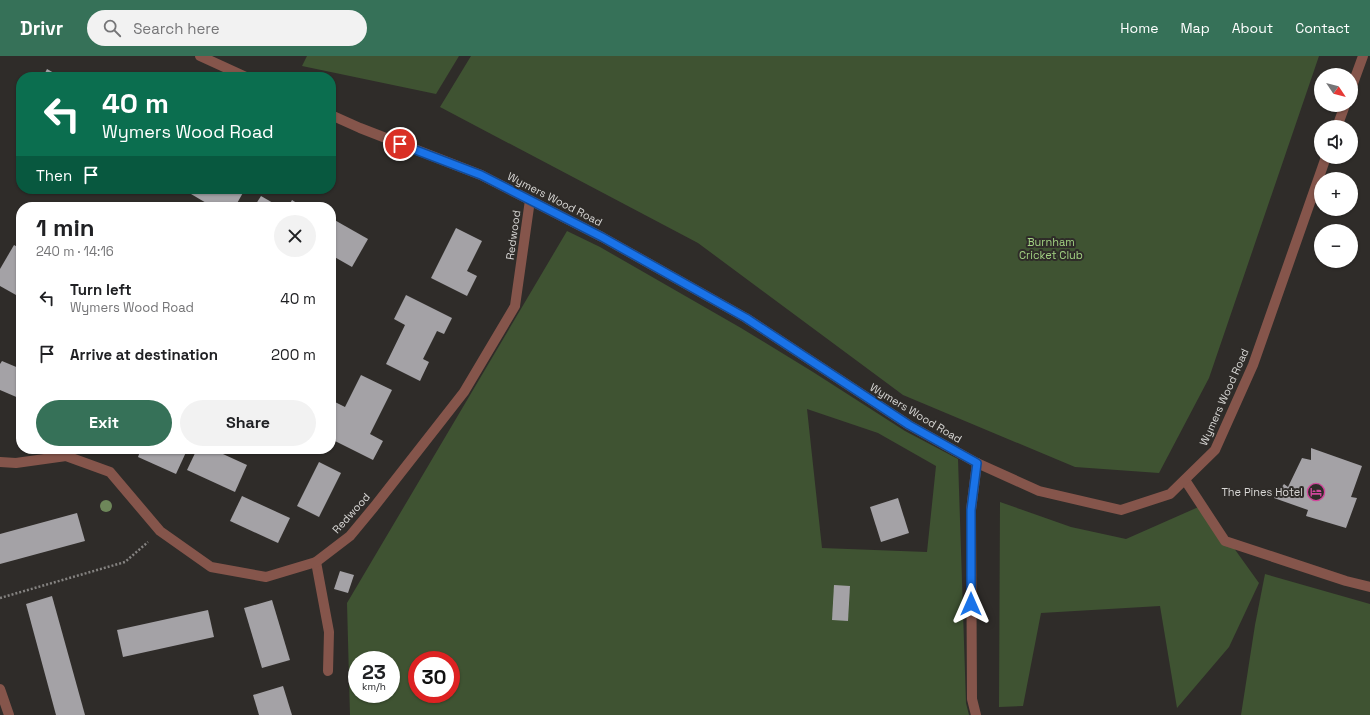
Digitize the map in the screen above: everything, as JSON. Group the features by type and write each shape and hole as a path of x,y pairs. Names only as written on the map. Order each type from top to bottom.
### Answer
{"street":[{"path":"200,56 235,72"},
{"path":"1358,70 1363,56"},
{"name":"Wymers Wood Road","path":"336,117 481,175 602,237 746,318 909,425 977,463 1039,491 1121,510 1170,494 1215,450 1253,365 1324,164"},
{"name":"Redwood","path":"0,462 16,463 66,456 110,472 160,531 211,567 266,577 316,562 350,536 464,392 515,306 530,200"},
{"path":"976,715 972,699 971,510 977,463"},
{"path":"1185,480 1225,541 1346,581 1370,587"},
{"path":"316,562 328,632 328,671"},
{"path":"0,689 9,715"}],"path":[{"path":"0,598 125,562 160,531"}],"green space":[{"path":"307,56 459,56 436,94 302,66"},
{"name":"Burnham Cricket Club","path":"471,56 1319,56 1209,378 1159,473 1075,467 903,395 698,243 440,107"},
{"path":"567,231 600,247 741,328 905,431 958,459 966,703 969,715 350,715 350,703 400,703 400,651 348,651 347,603","holes":["807,409 878,433 936,466 927,552 822,548"]},
{"path":"1000,502 1071,527 1126,539 1203,505 1259,583 1229,647 1177,708 1160,606 1041,613 1023,706 999,707"},
{"path":"1265,574 1370,604 1370,715 1241,715 1255,625"}],"building":[{"path":"47,69 52,72 46,72"},
{"path":"191,194 242,194 238,202 205,202"},
{"path":"261,196 271,202 257,202"},
{"path":"336,221 368,239 352,267 336,258"},
{"path":"456,228 482,241 467,271 477,276 467,296 431,278"},
{"path":"14,245 16,246 16,295 0,286 0,269"},
{"path":"406,295 452,318 444,334 437,331 423,359 429,362 420,381 386,364 405,325 394,319"},
{"path":"2,361 16,367 16,397 0,390 0,364"},
{"path":"361,375 392,390 370,434 383,441 373,460 336,442 336,402 345,407"},
{"name":"The Pines Hotel","path":"1311,448 1362,466 1351,497 1357,498 1346,528 1306,516 1308,510 1274,498 1284,484 1288,487 1302,458 1311,460"},
{"path":"139,454 185,454 176,474 138,457"},
{"path":"195,454 223,454 247,465 235,492 187,470"},
{"path":"319,462 341,473 319,517 297,506"},
{"path":"242,496 290,518 278,543 230,521"},
{"path":"898,498 909,533 881,542 870,507"},
{"path":"77,513 85,541 0,564 0,534"},
{"path":"340,571 354,575 348,593 334,589"},
{"path":"834,585 850,586 848,621 832,620"},
{"path":"52,596 85,715 56,715 26,604"},
{"path":"272,600 290,660 262,668 244,608"},
{"path":"208,610 214,637 123,657 117,630"},
{"path":"283,686 292,715 259,715 253,695"}],"place":[{"name":"The Pines Hotel","path":"1316,492"}],"route":[{"path":"400,144 481,175 602,237 746,318 909,425 977,463 971,510 971,604"}]}
